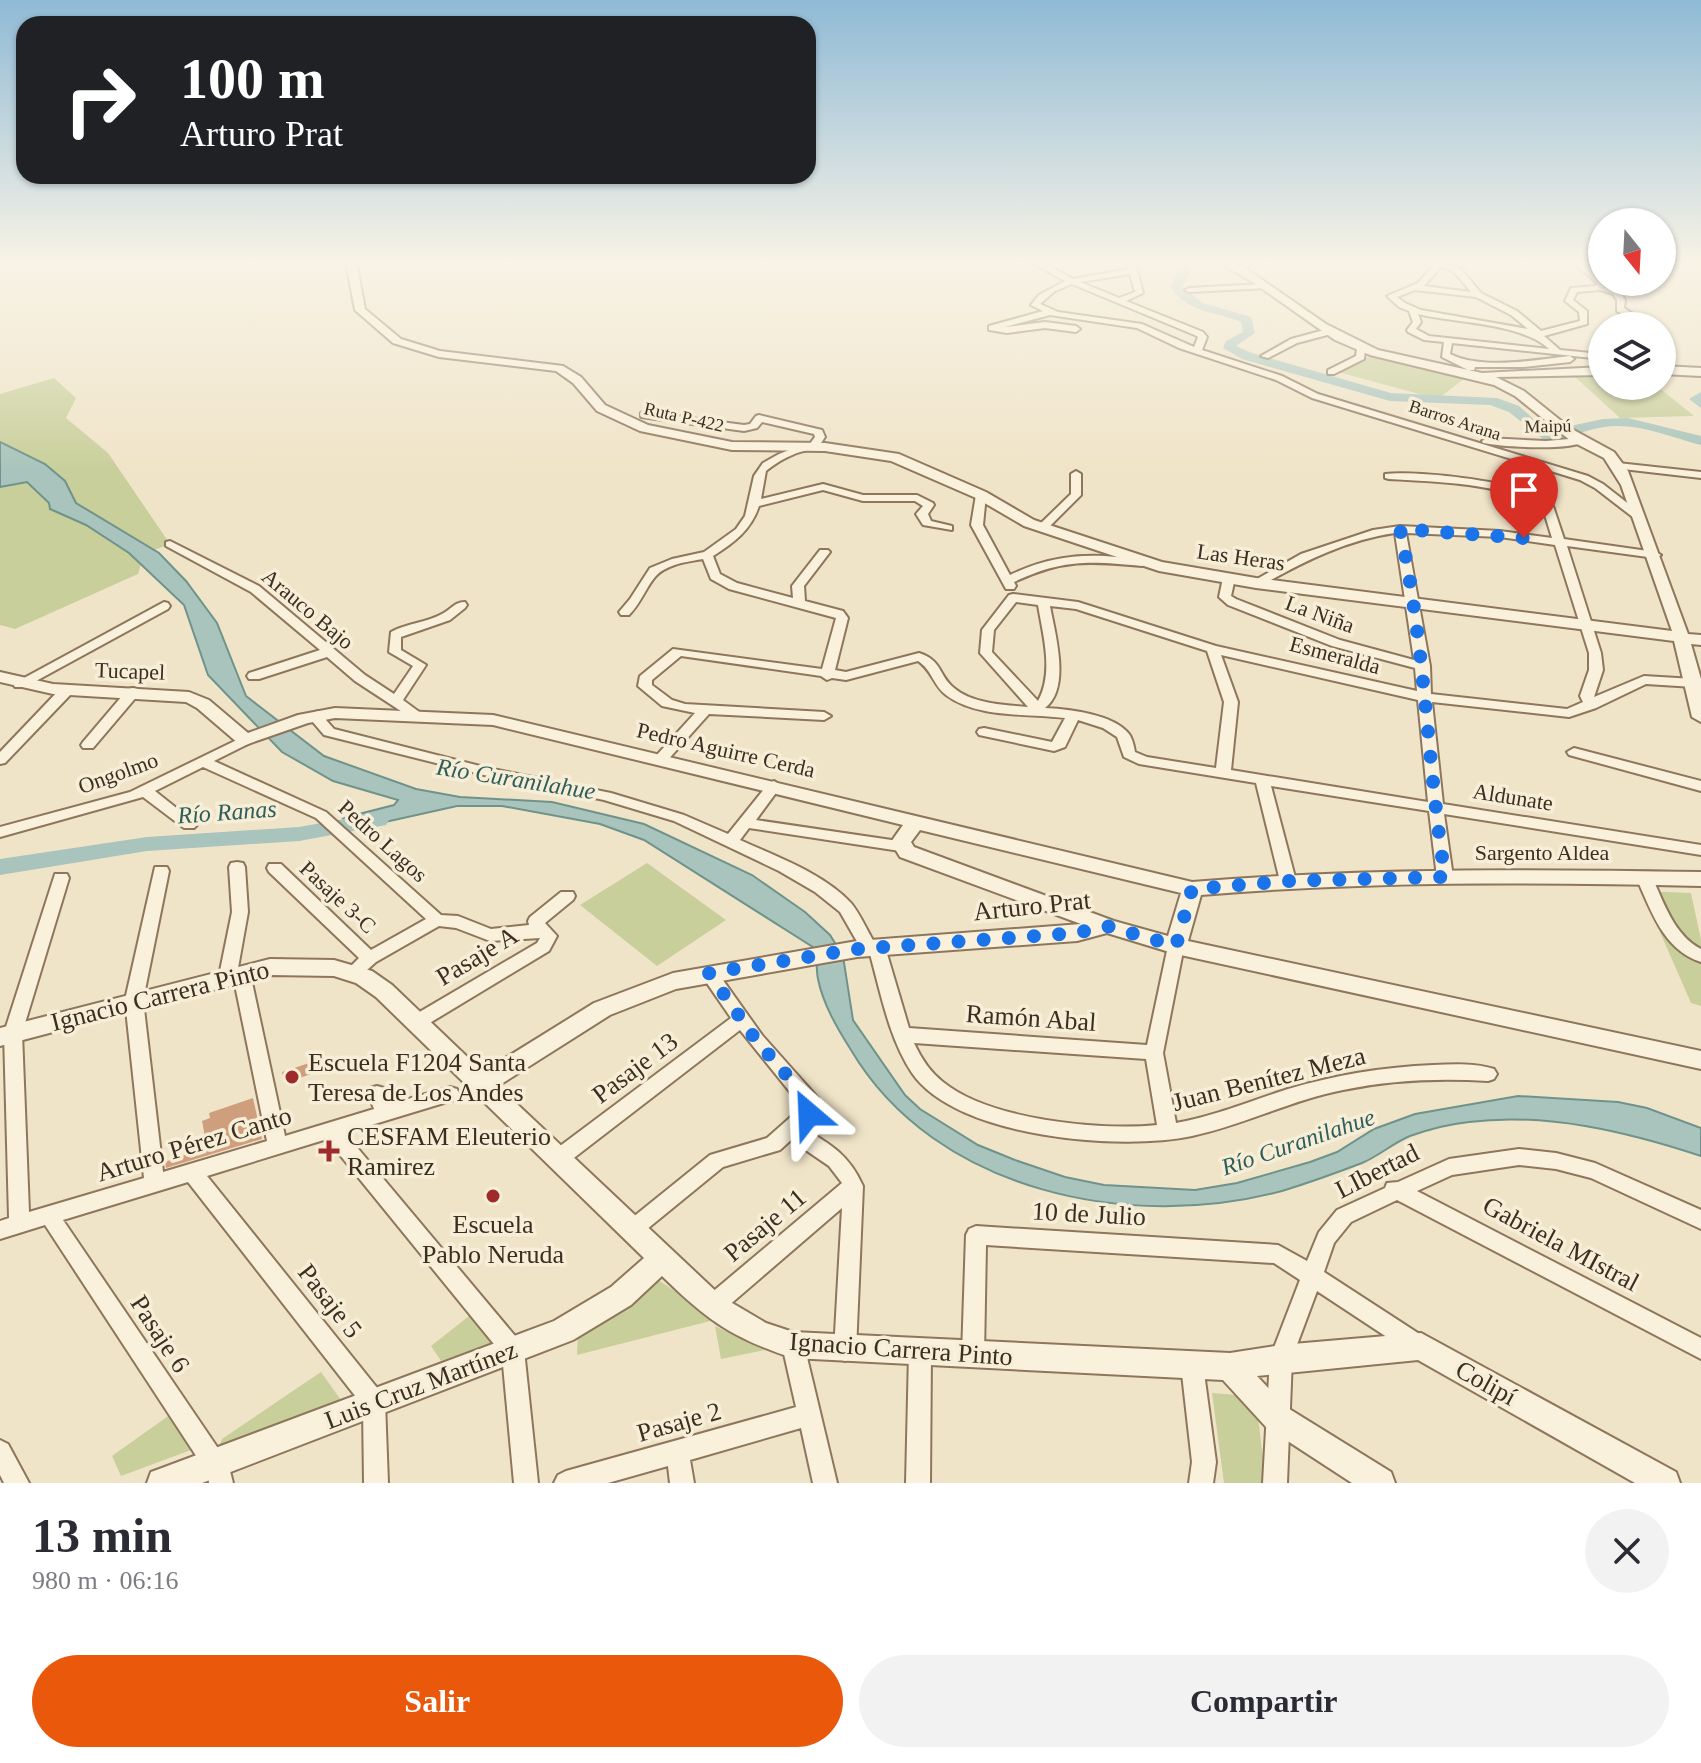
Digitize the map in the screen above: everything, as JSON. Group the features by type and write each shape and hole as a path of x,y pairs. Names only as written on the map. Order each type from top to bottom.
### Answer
{"street":[{"name":"Ruta P-422","path":"385,331 397,341 439,354 559,368 577,380 601,408 629,423 707,442 756,448 805,447"},
{"name":"Barros Arana","path":"1151,331 1197,351 1279,378 1315,396 1389,416 1595,482 1638,516"},
{"path":"1193,331 1203,337 1197,351"},
{"path":"1415,331 1448,342 1588,355"},
{"path":"1524,331 1537,334 1548,331"},
{"path":"1534,331 1556,351"},
{"path":"1265,356 1294,341 1328,332 1363,349 1477,374 1515,390 1579,440 1609,455 1618,466 1693,639 1701,717"},
{"path":"1448,342 1443,352 1477,374 1588,371"},
{"path":"1331,372 1361,357 1359,351 1363,349"},
{"path":"1462,364 1523,364 1588,358"},
{"path":"1676,370 1701,372"},
{"path":"629,423 663,404"},
{"path":"625,612 641,598 645,582 657,567 707,555 741,534 755,504 758,478 763,469 773,460 820,437 818,432 769,418 759,418 754,426 744,428 644,415"},
{"name":"Maipú","path":"1467,440 1546,444 1579,440"},
{"name":"Las Heras","path":"805,447 894,457 981,495 1043,527 1142,563 1256,583 1693,639"},
{"path":"1618,466 1701,475"},
{"path":"1043,527 1076,495 1076,474"},
{"path":"1389,476 1454,482 1539,499 1550,508 1559,544 1589,626 1596,663 1587,696 1591,705"},
{"path":"755,504 823,487 863,498 917,498 929,505 922,514 927,523 948,528"},
{"path":"981,495 977,525 1008,580 1013,598 988,630 986,653 1035,710 1044,703 1053,679 1043,601"},
{"path":"1256,583 1305,556 1373,533 1400,529 1500,534 1655,555"},
{"path":"1400,529 1416,602 1434,806 1445,877"},
{"name":"Arauco Bajo","path":"170,544 255,589 360,678 415,714"},
{"path":"799,602 798,586 824,552"},
{"path":"707,555 715,576 721,580 764,595 832,610 842,618 827,676 678,652 645,679 645,686 667,703 706,709 824,716"},
{"path":"1008,580 1043,562 1064,558 1142,563"},
{"name":"La Niña","path":"1229,578 1225,597 1232,602 1336,643 1423,666"},
{"name":"Esmeralda","path":"1013,598 1083,607 1213,649 1424,697 1563,712 1579,711 1644,680 1696,676"},
{"path":"397,700 420,665 395,652 395,635 402,630 443,620 461,605"},
{"path":"20,684 164,606"},
{"path":"1213,649 1231,702 1223,774"},
{"path":"254,676 328,652"},
{"name":"Aldunate","path":"827,676 859,674 890,662 919,657 939,670 945,687 957,696 980,704 1035,710 1115,728 1123,735 1134,758 1701,850"},
{"name":"Tucapel","path":"1,678 20,684 67,690 172,694 197,700 249,738"},
{"path":"0,760 67,690"},
{"path":"88,745 133,692"},
{"path":"660,760 706,709"},
{"name":"Pedro Aguirre Cerda","path":"249,738 312,717 415,714 493,720 1192,889"},
{"name":"Juan Benítez Meza","path":"312,717 329,732 488,772 606,796 679,818 799,874 835,898 854,918 912,1056 929,1082 951,1098 990,1113 1081,1133 1168,1131 1218,1121 1290,1096 1363,1080 1436,1069 1488,1074"},
{"path":"984,732 1054,747 1060,744 1072,717"},
{"name":"Ongolmo","path":"0,832 145,791 249,738"},
{"path":"1574,752 1701,786"},
{"name":"Pedro Lagos","path":"204,762 314,811 347,836 437,920"},
{"path":"1262,780 1288,881"},
{"path":"730,842 774,786"},
{"path":"145,791 189,825"},
{"path":"900,846 916,821"},
{"path":"746,823 900,846 907,852 1107,926"},
{"path":"237,867 240,912 235,974 278,1146"},
{"name":"Pasaje 3-C","path":"275,868 362,965"},
{"path":"154,1184 134,1000 161,871"},
{"name":"Sargento Aldea","path":"1192,889 1288,881 1445,877 1701,879"},
{"path":"1644,877 1676,939 1686,950 1701,956"},
{"path":"9,1228 6,1035 61,878"},
{"path":"1168,1131 1154,1053 1176,946 1192,889"},
{"name":"Pasaje A","path":"417,1022 543,947 549,936 536,921 567,896"},
{"path":"362,965 437,920"},
{"name":"Pasaje A","path":"437,920 458,922 490,935 541,930"},
{"name":"Arturo Prat","path":"481,1085 602,1009 648,988 709,973 867,948 1077,933 1107,926 1176,946 1701,1060"},
{"name":"Ignacio Carrera Pinto","path":"6,1035 235,974 306,965 362,965 374,983 634,1228 712,1306 751,1331 793,1345 845,1351 1230,1367 1281,1358 1421,1346"},
{"path":"634,1228 717,1161 773,1144 792,1131 811,1110 811,1103 742,1019 709,973"},
{"name":"Pasaje 13","path":"559,1158 742,1019"},
{"name":"Ramón Abal","path":"904,1035 1154,1053"},
{"path":"377,1093 385,1114"},
{"name":"Arturo Pérez Canto","path":"9,1228 450,1094"},
{"path":"331,1130 513,1350 526,1483"},
{"path":"792,1131 839,1161 847,1169 853,1186 845,1351"},
{"name":"LIbertad","path":"1275,1483 1281,1358 1311,1276 1333,1227 1344,1216 1394,1189 1471,1161 1538,1158 1611,1177 1701,1220"},
{"name":"Pasaje 5","path":"192,1172 374,1402"},
{"name":"Pasaje 11","path":"712,1306 853,1186"},
{"name":"Gabriela MIstral","path":"1394,1189 1701,1349"},
{"name":"Pasaje 6","path":"49,1215 216,1474"},
{"name":"10 de Julio","path":"973,1355 976,1235 1270,1253 1287,1258 1311,1276"},
{"name":"Luis Cruz Martínez","path":"162,1483 216,1474 374,1402 586,1319 628,1291 663,1258"},
{"name":"Colipí","path":"1311,1276 1421,1346 1665,1483"},
{"path":"793,1345 825,1483"},
{"path":"918,1483 920,1353"},
{"path":"1192,1365 1204,1462 1201,1483"},
{"path":"1230,1367 1276,1417 1380,1483"},
{"path":"374,1402 376,1483"},
{"name":"Pasaje 2","path":"566,1483 808,1415"},
{"path":"0,1452 17,1483"},
{"path":"677,1452 682,1483"}],"green space":[{"path":"1374,354 1465,378 1438,399 1338,372"},
{"path":"1575,377 1588,377 1588,389"},
{"path":"54,378 76,398 66,418 108,453 170,544 144,554 138,574 15,629 0,625 0,394"},
{"path":"1600,400 1674,400 1694,416 1620,418"},
{"path":"647,863 726,920 657,966 580,905"},
{"path":"1642,891 1691,893 1701,940 1701,1006 1691,1003"},
{"path":"658,1280 718,1319 577,1355 578,1335"},
{"path":"474,1312 495,1341 441,1361 431,1346"},
{"path":"715,1326 765,1350 721,1359"},
{"path":"321,1372 343,1403 218,1449 222,1439"},
{"path":"1212,1393 1250,1396 1257,1409 1266,1483 1224,1483"},
{"path":"171,1414 191,1450 121,1476 112,1456"}],"water":[{"path":"0,442 45,464 65,481 76,503 159,553 186,581 217,623 246,696 324,756 416,789 460,797 552,802 644,824 752,875 805,912 830,935 843,956 853,1020 905,1095 920,1109 978,1145 1065,1177 1104,1185 1195,1190 1237,1183 1310,1162 1337,1152 1374,1129 1415,1114 1518,1096 1618,1102 1647,1108 1701,1128 1701,1156 1586,1126 1527,1120 1469,1122 1410,1136 1362,1163 1282,1191 1224,1203 1163,1206 1101,1202 1041,1189 984,1168 933,1138 887,1099 851,1050 831,1016 818,979 816,949 644,840 600,824 502,806 457,806 354,829 343,818 394,805 398,800 333,781 282,752 208,675 184,605 129,553 86,525 50,509 49,503 27,482 0,487"}],"building":[{"name":"Escuela F1204 Santa Teresa de Los Andes","path":"315,1061 317,1072 285,1083 282,1072"},
{"path":"253,1098 262,1139 166,1168 165,1162 207,1147 202,1121 210,1118 209,1113"}],"waterway":[{"path":"1249,331 1229,348 1247,356 1390,397 1492,401 1514,409 1543,435 1566,434 1603,423 1628,422 1653,426 1701,441"},
{"path":"1701,396 1696,399 1701,404"},
{"name":"Río Ranas","path":"0,867 147,844 299,834 378,820"}],"place":[{"name":"Escuela F1204 Santa Teresa de Los Andes","path":"292,1077"},
{"name":"CESFAM Eleuterio Ramirez","path":"329,1151"},
{"name":"Escuela Pablo Neruda","path":"493,1196"}],"route":[{"path":"809,1114 811,1103 756,1040 709,973 857,949 1077,933 1107,926 1176,946 1192,889 1221,889 1288,881 1445,877 1434,806 1416,602 1400,529 1524,538"}],"water label":[{"name":"Río Curanilahue","path":"516,779"},
{"name":"Río Curanilahue","path":"1298,1142"}]}
